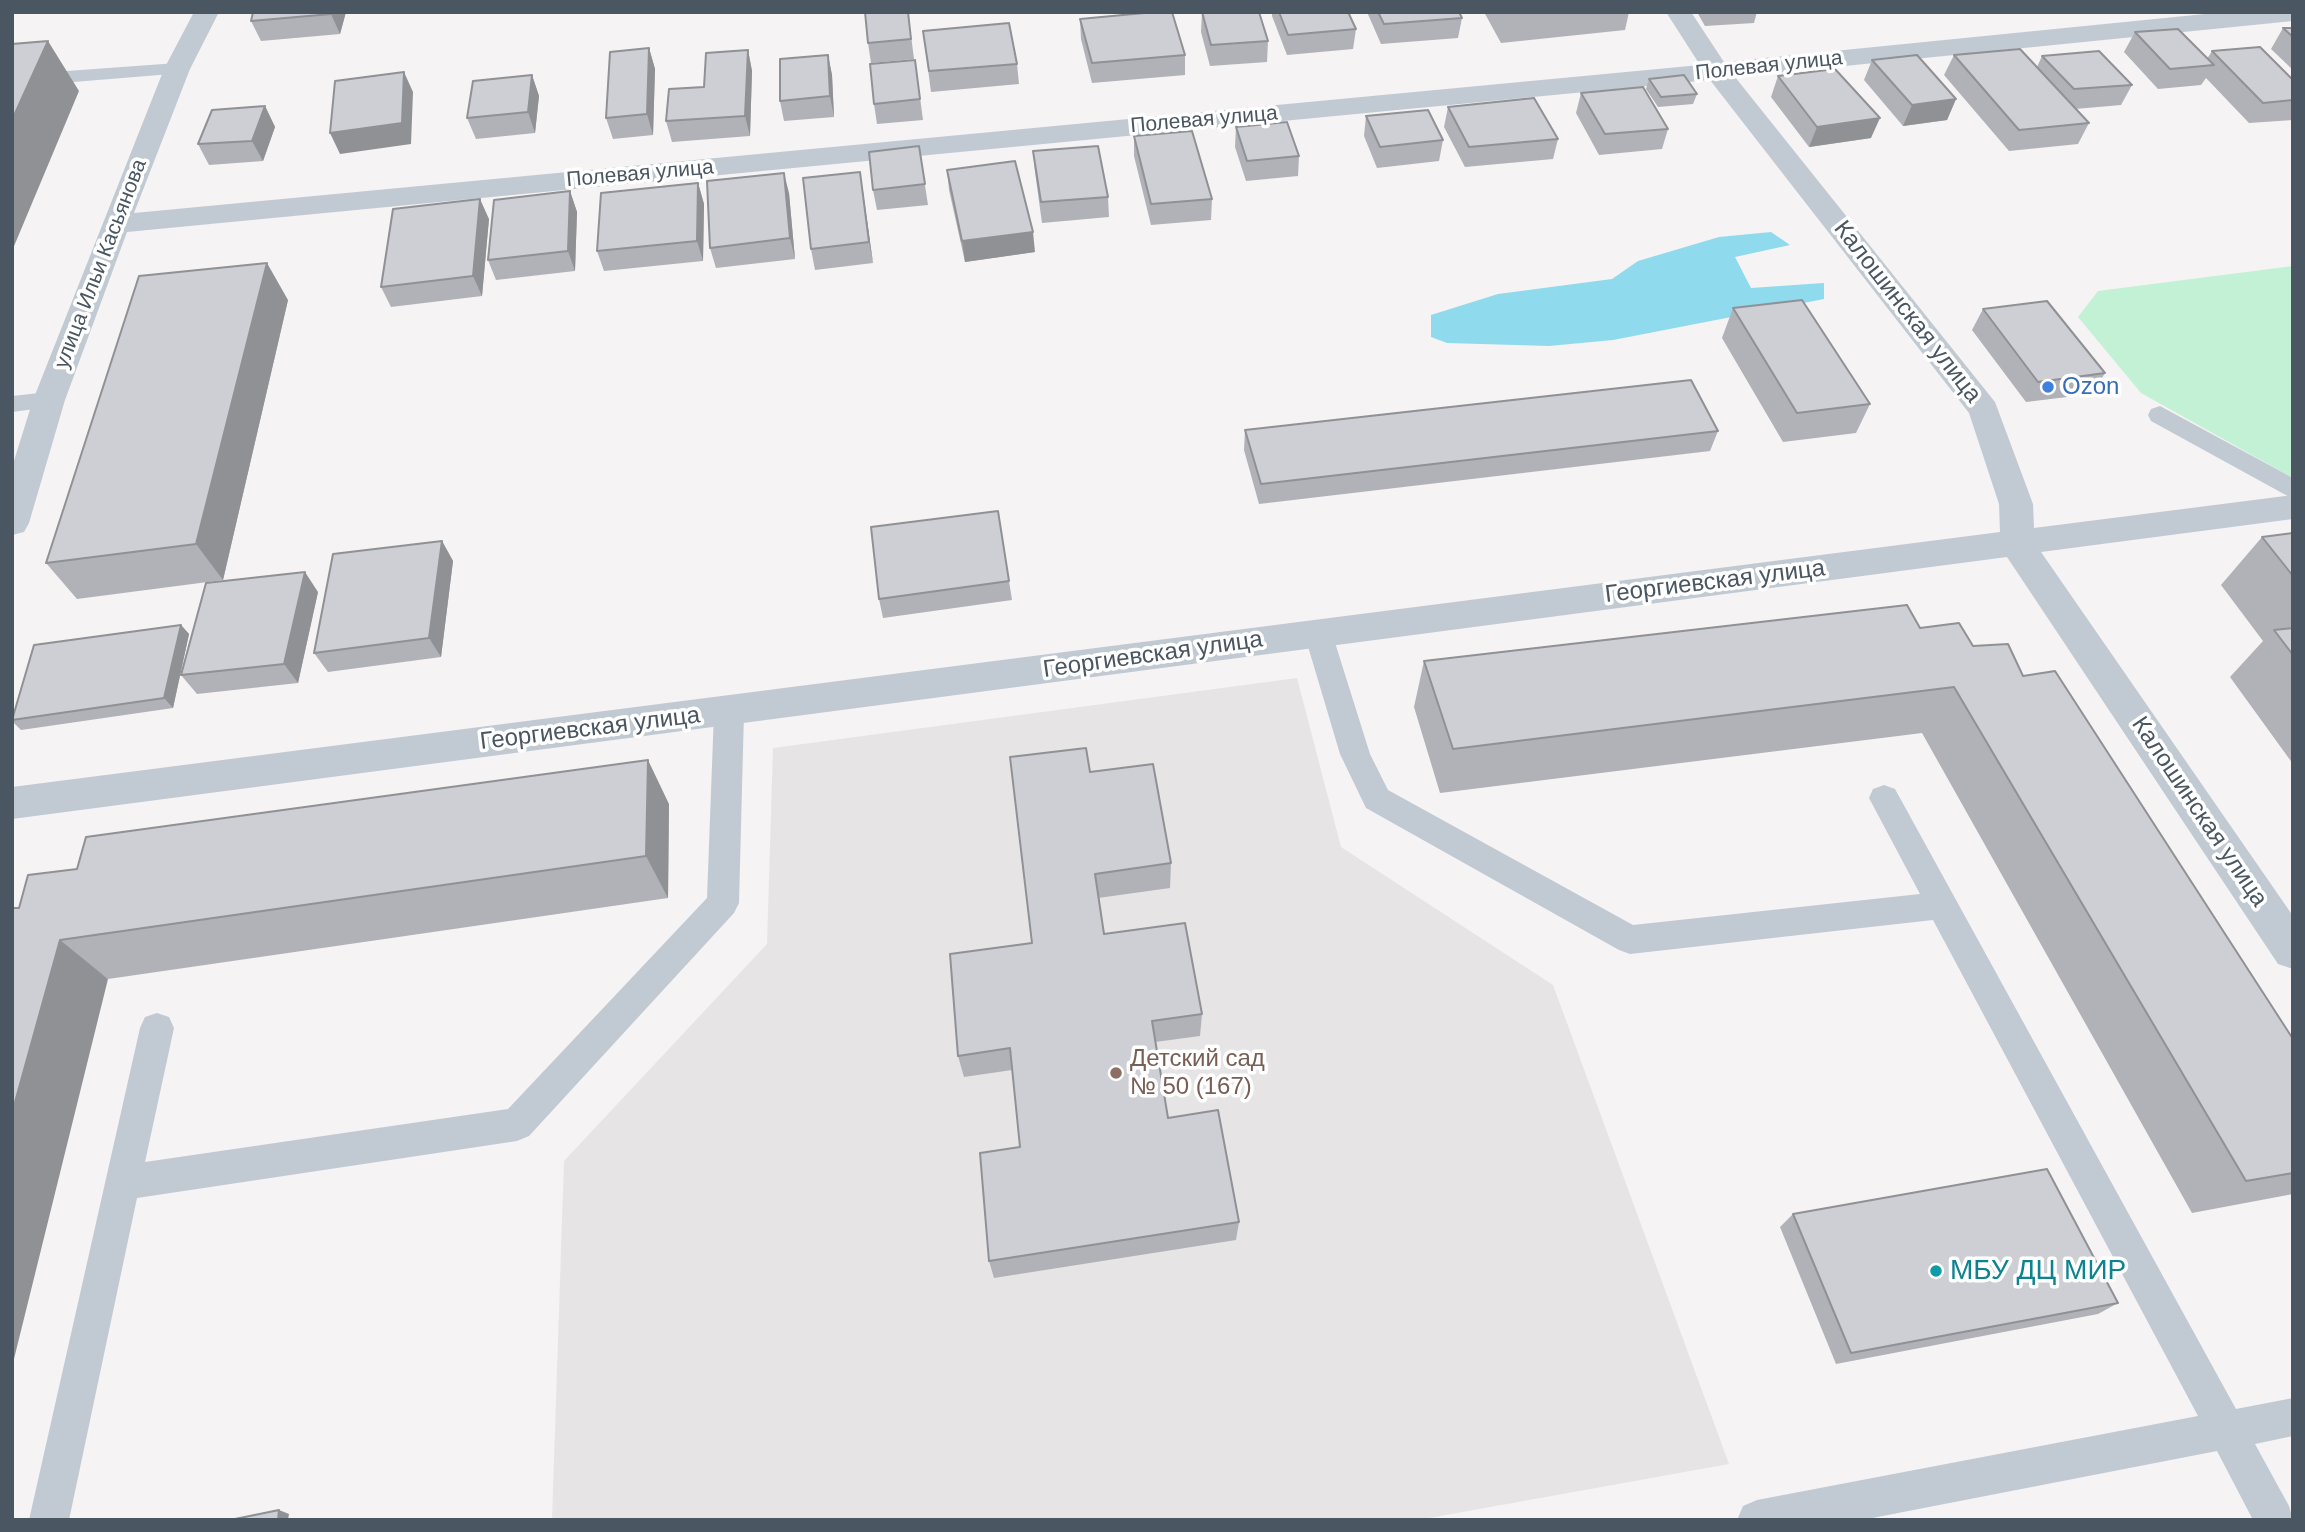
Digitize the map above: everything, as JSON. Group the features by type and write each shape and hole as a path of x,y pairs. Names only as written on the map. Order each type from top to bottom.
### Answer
{"street":[{"name":"улица Ильи Касьянова","path":"12,523 49,400 115,224 177,69 207,12"},
{"name":"Калошинская улица","path":"1678,12 1717,71 1984,410 2016,504 2017,544 2293,951"},
{"name":"Полевая улица","path":"115,224 1717,71 2293,13"},
{"name":"Георгиевская улица","path":"12,803 2293,507"}],"lane":[{"path":"12,81 177,69"},
{"path":"12,404 49,400"},
{"path":"2160,415 2293,490"},
{"path":"1318,633 1355,754 1377,799 1630,940 1942,905"},
{"path":"123,1183 517,1124 723,903 729,712"},
{"path":"1884,798 2275,1520"},
{"path":"49,1520 157,1028"},
{"path":"1757,1520 2293,1417"}],"shaded area":[{"name":"Детский сад № 50 (167)","path":"1297,678 1341,847 1553,985 1729,1464 1418,1520 552,1520 564,1161 767,944 773,748"}],"green space":[{"path":"2293,266 2293,478 2141,393 2078,317 2098,291"}],"water":[{"path":"1771,232 1790,245 1735,257 1751,288 1824,283 1824,299 1613,340 1549,346 1447,343 1431,337 1431,315 1498,294 1612,279 1638,261 1719,237"}],"building":[{"path":"253,12 331,12 331,14 251,21"},
{"path":"865,12 908,12 911,39 868,43"},
{"path":"1172,12 1185,55 1092,63 1080,19"},
{"path":"1202,12 1259,12 1268,41 1211,45"},
{"path":"1279,12 1348,12 1356,29 1288,35"},
{"path":"1378,12 1459,12 1462,18 1384,24"},
{"path":"1009,23 1017,64 929,71 923,31"},
{"path":"2283,28 2293,28 2293,37"},
{"path":"2178,29 2214,65 2170,69 2135,32"},
{"path":"48,41 12,120 12,44"},
{"path":"2260,47 2293,80 2293,100 2263,103 2212,51"},
{"path":"649,48 647,114 606,118 610,52"},
{"path":"2020,49 2089,123 2019,130 1954,55"},
{"path":"748,50 745,116 666,121 669,89 704,87 706,53"},
{"path":"2099,51 2132,85 2074,89 2042,56"},
{"path":"828,55 830,96 780,101 780,59"},
{"path":"1917,55 1956,99 1912,105 1872,60"},
{"path":"915,60 920,99 874,104 870,64"},
{"path":"1835,69 1880,118 1817,127 1778,76"},
{"path":"404,72 402,123 330,133 335,81"},
{"path":"532,75 528,112 467,118 473,81"},
{"path":"1684,75 1697,94 1661,97 1649,79"},
{"path":"1643,87 1668,129 1605,134 1581,93"},
{"path":"1534,98 1558,139 1469,147 1448,107"},
{"path":"265,106 252,141 198,144 212,110"},
{"path":"1428,110 1443,140 1380,147 1366,116"},
{"path":"1287,122 1299,156 1247,161 1236,127"},
{"path":"1192,131 1212,199 1151,204 1134,136"},
{"path":"919,146 925,184 873,190 869,152"},
{"path":"1098,146 1108,197 1041,202 1033,151"},
{"path":"1015,161 1033,232 962,241 947,170"},
{"path":"860,172 869,242 811,249 803,178"},
{"path":"784,173 790,238 710,248 707,181"},
{"path":"698,183 697,241 597,251 601,193"},
{"path":"570,191 568,251 488,260 494,200"},
{"path":"480,199 473,276 381,287 393,209"},
{"path":"267,263 196,544 46,563 139,276"},
{"path":"1802,300 1870,404 1797,413 1733,308"},
{"path":"2047,301 2105,373 2038,382 1983,309"},
{"path":"1691,380 1718,431 1261,484 1245,430"},
{"path":"998,511 1009,581 879,599 871,527"},
{"path":"2293,533 2293,576 2262,537"},
{"path":"442,541 429,638 314,653 333,554"},
{"path":"305,572 284,664 181,675 206,583"},
{"path":"1907,605 1920,628 1959,623 1973,646 2008,644 2023,676 2055,671 2293,1039 2293,1173 2246,1181 1954,687 1453,749 1424,661"},
{"path":"181,625 164,698 12,720 34,645"},
{"path":"2293,628 2293,655 2274,630"},
{"path":"1086,748 1090,772 1153,764 1171,863 1095,874 1104,934 1185,923 1202,1014 1152,1021 1168,1118 1218,1110 1239,1222 989,1261 980,1153 1020,1147 1010,1048 958,1056 950,954 1032,943 1010,757"},
{"path":"648,760 646,856 60,940 12,1113 12,908 19,908 28,875 77,869 86,837"},
{"name":"МБУ ДЦ МИР","path":"2047,1169 2118,1303 1851,1353 1793,1214"},
{"path":"279,1510 278,1520 230,1520"}],"place":[{"name":"Ozon","path":"2048,387"},
{"name":"Детский сад № 50 (167)","path":"1116,1073"},
{"name":"МБУ ДЦ МИР","path":"1936,1271"}]}
